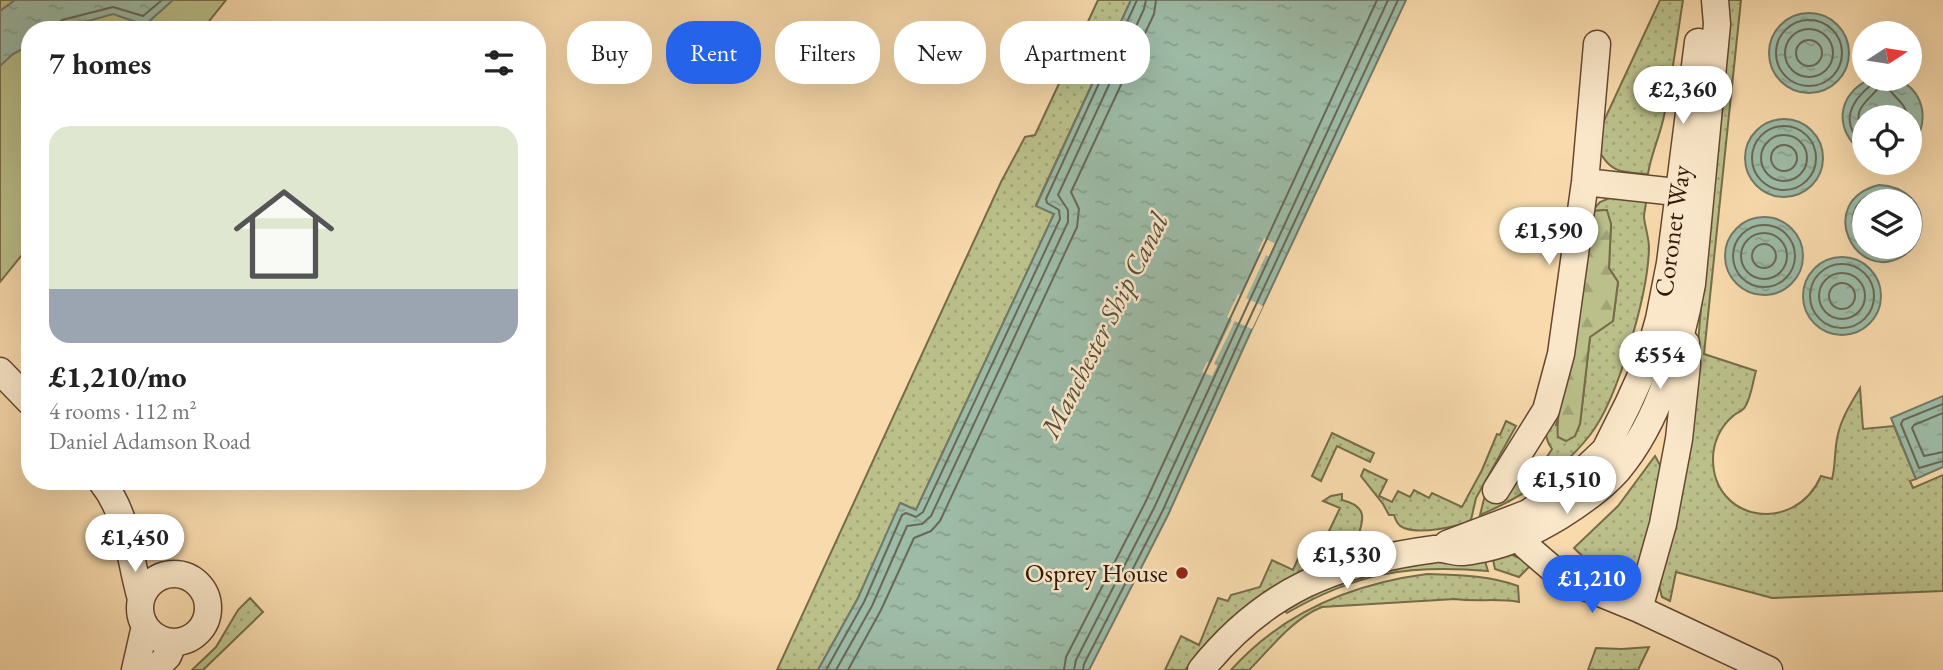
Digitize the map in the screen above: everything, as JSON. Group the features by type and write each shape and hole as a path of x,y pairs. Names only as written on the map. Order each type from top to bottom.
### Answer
{"street":[{"name":"Coronet Way","path":"1517,528 1580,503 1599,488 1617,471 1642,435 1657,402 1685,321 1692,284 1689,193 1700,25 1708,0"},
{"name":"Coronet Way","path":"1201,670 1220,647 1248,621 1297,588 1332,572 1366,561 1440,548 1462,552 1484,549 1517,528 1605,450 1647,362 1659,319 1670,263 1689,193 1717,24 1715,0"},
{"path":"1496,490 1546,410 1561,354 1584,182 1597,44"},
{"path":"1584,182 1689,193"},
{"path":"1639,609 1663,524 1679,439 1687,364 1685,321"},
{"path":"0,371 21,393"},
{"path":"1605,450 1628,437 1642,435 1657,441 1674,463"},
{"path":"106,490 128,534 131,565 141,599 141,617 145,626 153,635 163,640 174,642 194,636 202,628 209,609 207,598 196,581 162,567 128,534"},
{"path":"1517,528 1532,552 1563,578 1639,609 1769,670"},
{"path":"141,599 153,581 173,573"},
{"path":"135,670 145,626"},
{"path":"154,670 168,656 174,642"}],"green space":[{"path":"0,0 226,0 209,21 21,21 21,256 0,282"},
{"path":"1098,0 1131,0 1121,21 1088,21"},
{"path":"1660,0 1683,0 1664,116 1648,174 1624,172 1608,163 1598,149 1602,125"},
{"path":"1728,0 1741,0 1704,354 1756,371 1745,407 1728,420 1716,441 1713,459 1717,480 1726,497 1740,508 1757,513 1775,513 1793,507 1809,495 1821,476 1832,479 1840,428 1860,388 1863,429 1894,426 1916,479 1910,481 1913,488 1943,475 1943,591 1772,598 1676,572 1670,601 1662,597 1658,582 1697,354"},
{"path":"1059,84 1092,84 1036,205 1054,214 916,510 901,503 858,598 818,670 777,670 1001,182 1025,137 1035,135"},
{"path":"1612,197 1646,201 1644,217 1649,248 1637,318 1611,397 1590,435 1567,461 1526,492 1480,515 1486,491 1528,461 1543,463 1552,449 1546,437 1547,427 1558,406 1560,413 1556,425 1580,424 1590,337 1613,321 1618,282 1609,268 1611,224 1606,210 1592,211 1600,202"},
{"path":"1607,210 1611,224 1609,268 1618,282 1613,321 1590,337 1580,424 1575,436 1566,441 1558,437 1558,406 1592,211"},
{"path":"1506,421 1516,426 1476,498 1471,520 1464,523 1428,530 1402,527 1394,515 1389,515 1361,476 1364,469 1387,480 1379,496 1392,502 1398,491 1410,497 1414,490 1429,498 1432,493 1462,507"},
{"path":"1332,433 1374,453 1370,462 1337,446 1321,481 1312,476"},
{"path":"1655,456 1662,478 1639,571 1631,583 1594,564 1574,548 1618,506"},
{"path":"1342,494 1342,500 1353,504 1362,515 1356,549 1330,558 1283,582 1261,596 1221,629 1185,670 1165,670 1181,636 1199,645 1218,598 1228,601 1231,595 1260,587 1272,560 1293,570 1300,554 1316,558 1340,508 1323,501"},
{"path":"1508,553 1532,564 1519,577 1495,569 1492,555"},
{"path":"1483,555 1488,571 1433,569 1384,574 1360,580 1312,599 1287,613 1285,611 1323,589 1362,576"},
{"path":"1427,574 1473,576 1507,582 1518,586 1519,602 1455,599 1322,607 1292,626 1249,670 1231,670 1273,632 1320,604 1372,585"},
{"path":"250,598 263,612 203,670 192,670 216,647 238,610"},
{"path":"1649,647 1638,670 1588,670 1596,648"}],"water":[{"path":"15,0 173,0 149,21 133,21 113,14 88,21 21,21 21,50 0,66 0,11"},
{"name":"Manchester Ship Canal","path":"1131,0 1406,0 1168,515 1089,670 818,670 858,598 900,503 916,510 1054,214 1036,206 1092,84 1150,84 1150,21 1121,21"},
{"path":"1809,13 1824,16 1837,25 1846,38 1849,53 1846,68 1837,81 1824,90 1809,93 1794,90 1781,81 1772,68 1769,53 1772,38 1781,25 1794,16"},
{"path":"1854,91 1913,91 1921,105 1852,105 1852,141 1843,124 1845,103"},
{"path":"1784,119 1799,122 1816,136 1823,158 1820,173 1806,190 1784,197 1769,194 1752,180 1745,158 1748,143 1762,126"},
{"path":"1879,185 1897,189 1870,189"},
{"path":"1852,203 1852,242 1845,222"},
{"path":"1764,217 1779,220 1791,229 1800,241 1803,256 1800,271 1791,283 1779,292 1764,295 1749,292 1737,283 1728,271 1725,256 1728,241 1737,229 1749,220"},
{"path":"1834,258 1850,258 1864,263 1875,274 1880,288 1880,304 1875,318 1864,329 1850,334 1834,334 1820,329 1809,318 1804,304 1804,288 1809,274 1820,263"},
{"path":"1870,259 1894,259 1886,262"},
{"path":"1943,396 1943,467 1916,479 1891,418"}],"pier":[{"path":"1264,238 1276,244 1270,257 1266,255 1246,298 1263,306 1252,329 1235,321 1214,364 1217,366 1212,376 1202,372 1207,362 1211,363 1232,320 1227,317 1261,253 1258,251"}],"place":[{"name":"Osprey House","path":"1182,573"}]}
